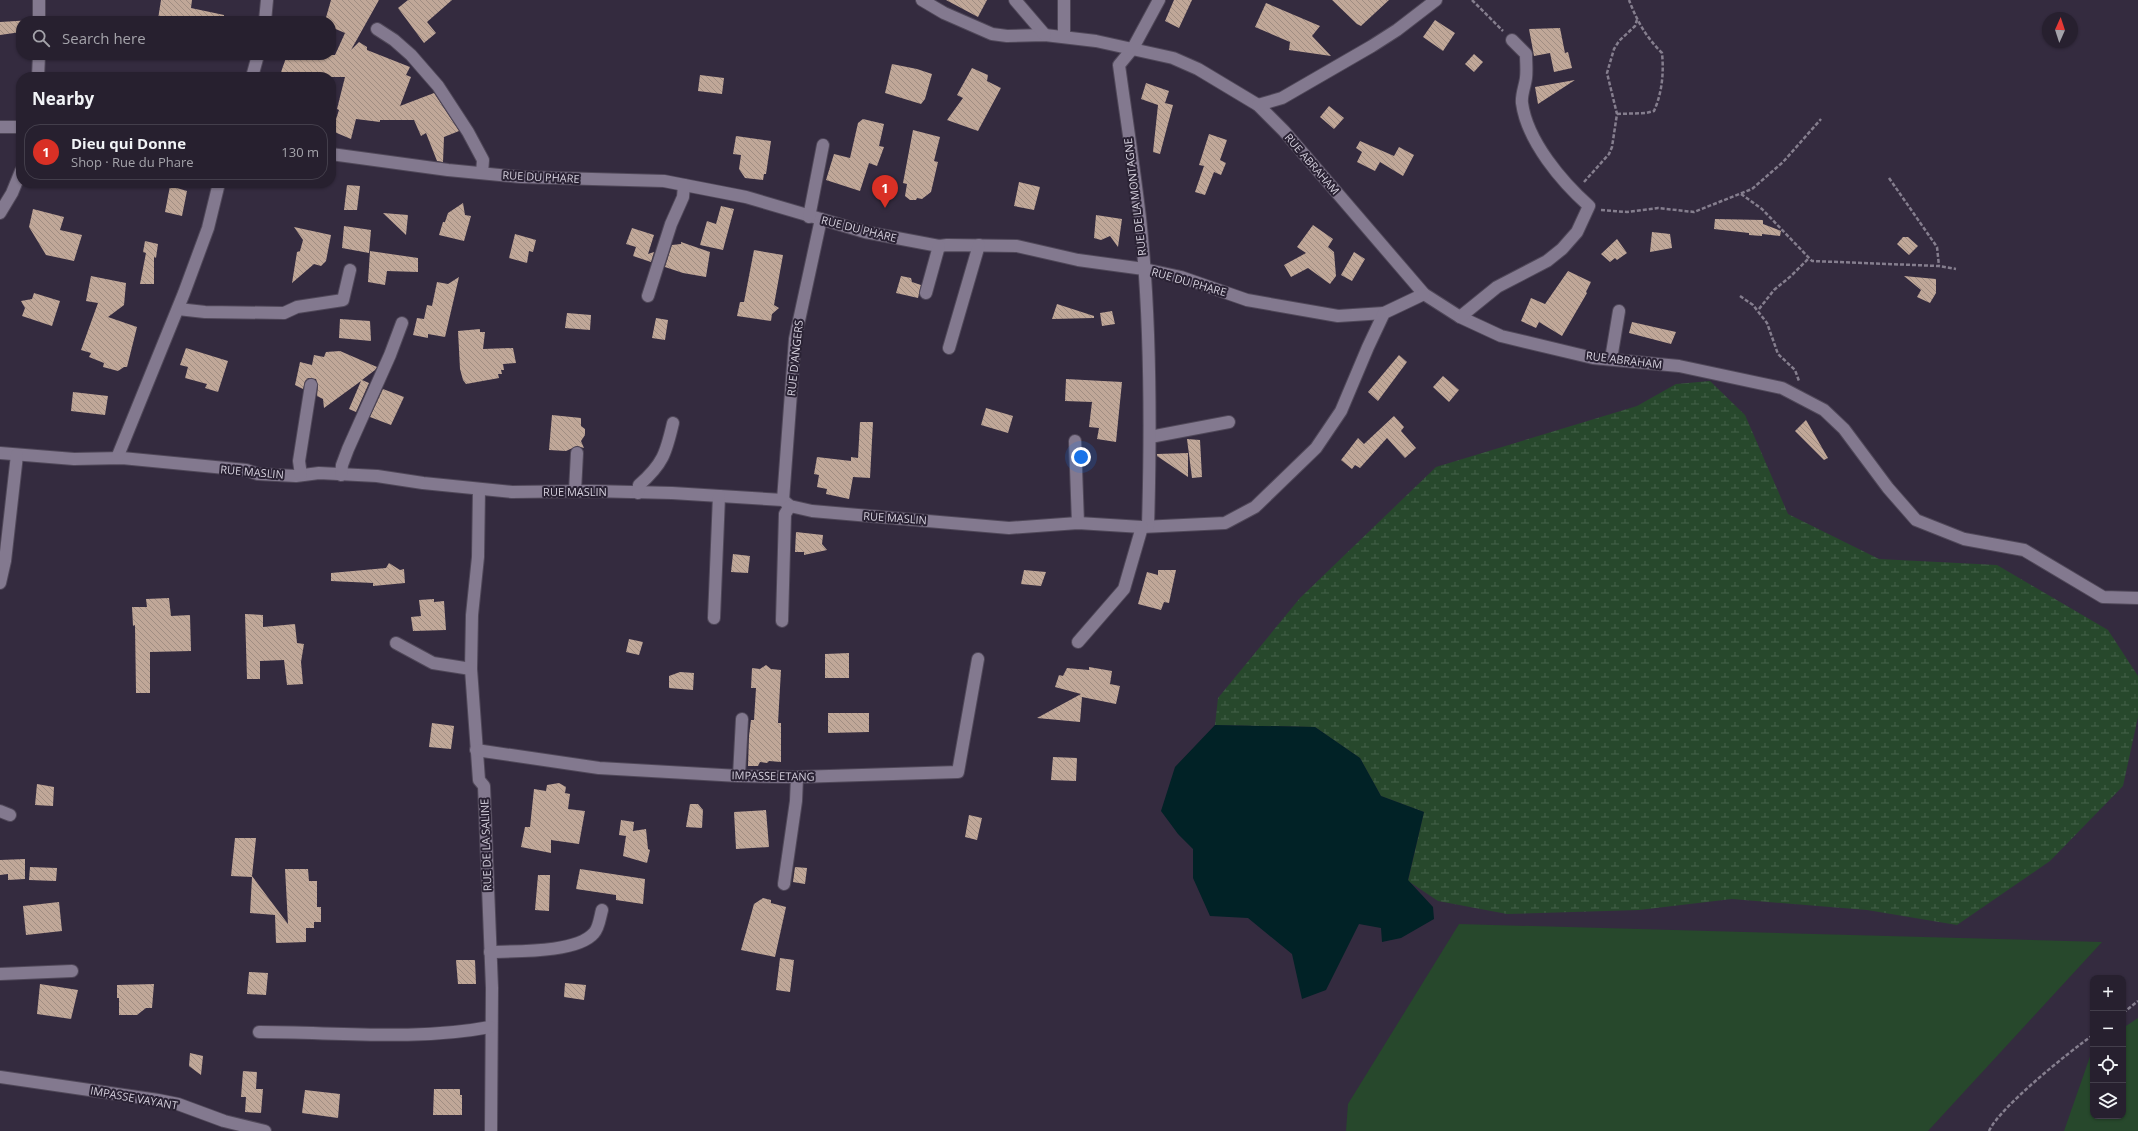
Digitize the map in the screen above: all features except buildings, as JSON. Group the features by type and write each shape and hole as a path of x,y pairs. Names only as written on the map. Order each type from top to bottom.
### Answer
{"street":[{"path":"39,0 39,16"},
{"path":"265,16 267,0"},
{"name":"RUE ABRAHAM","path":"922,0 992,34 1007,36 1045,34 1133,48 1173,58 1198,69 1258,104 1284,131 1424,294 1460,317 1501,336 1593,358 1679,366 1782,388 1824,410 1844,429 1888,488 1916,520 1964,539 2024,550 2102,597 2138,598"},
{"path":"1015,0 1045,34"},
{"path":"1064,0 1064,37"},
{"name":"RUE DE LA MONTAGNE","path":"1078,642 1124,589 1145,526 1150,437 1148,322 1140,219 1119,66 1133,48 1159,0"},
{"path":"1258,104 1282,98 1334,68 1397,30 1436,0"},
{"path":"377,29 394,40 411,55 441,91 468,132 483,160 482,173"},
{"path":"1460,317 1497,287 1548,261 1562,249 1577,232 1589,206 1574,193 1545,156 1527,124 1521,101 1526,78 1526,54 1512,40"},
{"path":"38,72 39,60"},
{"path":"253,72 257,60"},
{"path":"0,126 16,127"},
{"name":"RUE D'ANGERS","path":"782,621 785,514 787,503 795,339 815,218 823,145"},
{"name":"RUE DU PHARE","path":"336,155 521,177 664,181 746,197 865,232 939,246 1017,246 1078,260 1144,270 1181,278 1247,300 1338,316 1384,313"},
{"path":"0,213 16,183"},
{"path":"648,296 671,224 683,197 684,185"},
{"path":"117,458 178,309 208,228 218,188"},
{"path":"949,348 979,245"},
{"path":"926,293 939,246"},
{"path":"178,309 205,312 284,312 297,307 343,300 350,270"},
{"path":"1384,313 1424,294"},
{"path":"1611,359 1619,311"},
{"name":"RUE MASLIN","path":"0,453 74,459 117,458 246,470 258,474 301,475 319,473 377,476 423,483 512,492 575,491 719,496 787,503 812,511 1009,528 1078,523 1145,526 1225,523 1255,507 1316,448 1342,411 1368,347 1384,313"},
{"path":"341,475 342,465 348,449 390,355 402,323"},
{"path":"301,475 299,461 311,384"},
{"path":"1150,437 1229,422"},
{"path":"638,493 639,485 650,475 666,454 673,423"},
{"path":"1075,441 1078,523"},
{"path":"575,491 577,454"},
{"path":"0,582 5,560 17,455"},
{"name":"RUE DE LA SALINE","path":"479,489 478,557 472,615 471,669 479,780 484,786 490,952 491,1131"},
{"path":"714,618 719,496"},
{"path":"396,643 433,662 471,669"},
{"name":"IMPASSE ETANG","path":"476,750 599,768 739,776 797,777 958,772 978,659"},
{"path":"739,776 742,719"},
{"path":"784,884 796,807 797,777"},
{"path":"490,952 567,947 586,939 595,933 602,910"},
{"path":"0,974 72,971"},
{"path":"259,1032 318,1034 439,1034 490,1027"},
{"name":"IMPASSE VAYANT","path":"0,1077 171,1103 224,1121 265,1131"}],"path":[{"path":"1472,0 1512,40"},
{"path":"1617,114 1646,113 1654,111 1660,99 1662,53 1647,37 1637,20 1629,0"},
{"path":"1574,193 1609,154 1612,147 1617,114 1607,73 1614,49 1619,41 1635,26 1637,20"},
{"path":"1589,206 1597,210 1627,212 1658,208 1694,212 1752,189 1783,162 1821,119"},
{"path":"1889,178 1937,247 1939,266"},
{"path":"1741,194 1762,209 1812,261 1939,266 1956,269"},
{"path":"1759,309 1774,290 1809,258"},
{"path":"1740,296 1753,305 1767,323 1778,354 1795,370 1799,379 1794,394"},
{"path":"2124,1011 2138,1001"},
{"path":"1989,1131 1993,1122 2028,1089 2090,1037"}],"green space":[{"path":"1710,381 1745,415 1788,514 1879,559 1997,565 2108,630 2138,676 2138,717 2123,786 2050,861 1957,925 1867,910 1732,899 1639,910 1507,914 1438,901 1408,881 1424,812 1381,796 1360,758 1315,727 1215,725 1218,698 1300,598 1436,467 1637,406 1676,384"},
{"path":"1459,924 2102,942 1928,1131 1346,1131 1348,1104"},
{"path":"2138,1018 2138,1131 2064,1131 2090,1057 2090,1119 2126,1119 2126,1026"}],"shaded area":[{"path":"1215,725 1315,727 1360,758 1381,796 1424,812 1408,880 1433,907 1434,919 1401,938 1382,942 1381,928 1359,924 1326,990 1302,999 1292,954 1248,918 1210,916 1193,878 1193,849 1178,834 1161,811 1175,767"}],"place":[{"name":"Dieu qui Donne","path":"885,208"}]}
